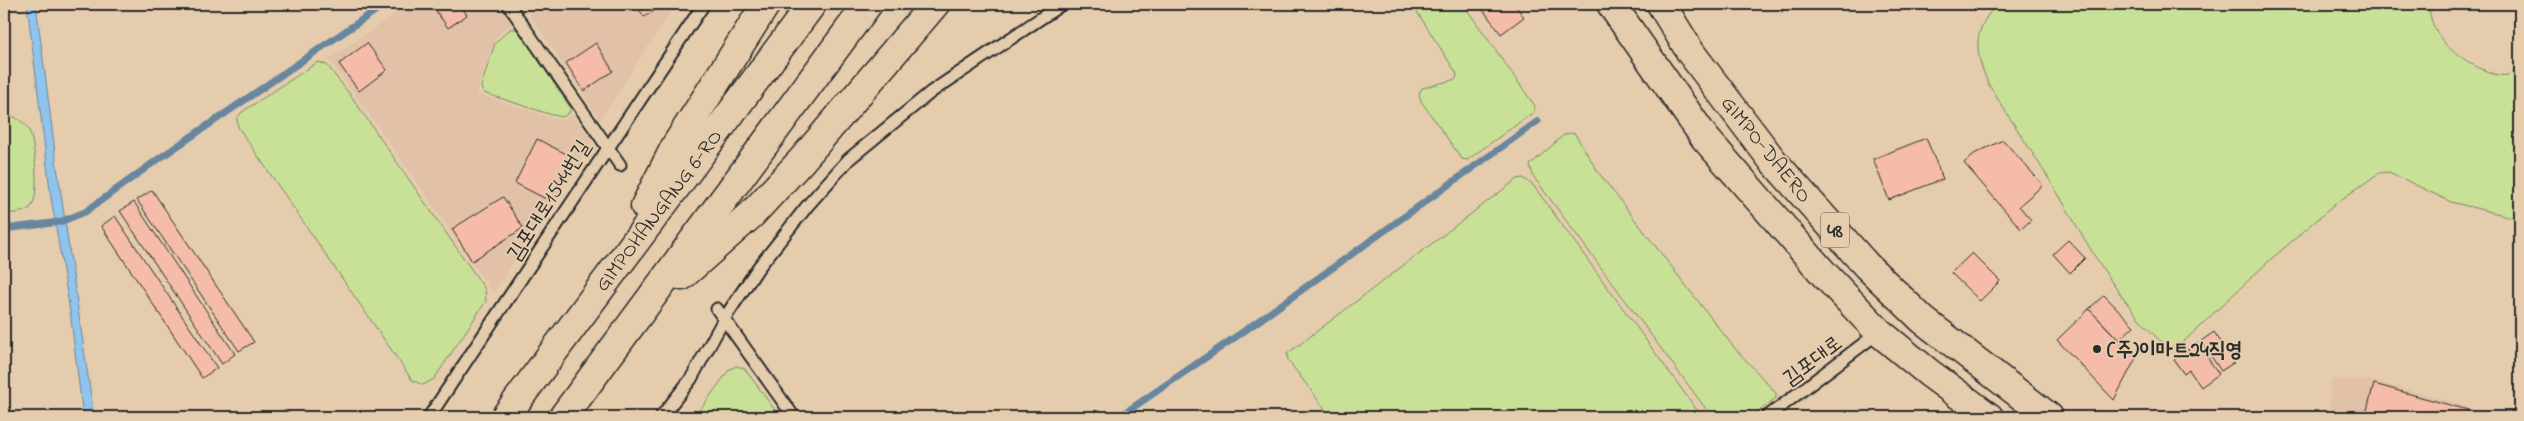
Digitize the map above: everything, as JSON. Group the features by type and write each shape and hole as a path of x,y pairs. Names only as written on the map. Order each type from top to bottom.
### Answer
{"street":[{"path":"608,276 676,145 766,4"},
{"name":"GIMPOHANGANG 6-RO","path":"506,417 608,276 812,4"},
{"path":"563,417 868,4"},
{"path":"641,312 752,214 802,160 935,4"},
{"name":"GIMPO-DAERO","path":"1611,4 1705,138 1824,274 1879,332 1929,373 1989,417"},
{"name":"GIMPO-DAERO","path":"1661,4 1691,53 1773,161 1867,266 1923,320 2049,417"}],"lane":[{"name":"김포대로1544번길","path":"429,417 607,146 508,4"},
{"path":"620,165 607,146 704,4"},
{"path":"661,417 691,379 720,314 782,237 849,159 932,92 1062,4"},
{"path":"720,314 794,417"},
{"name":"김포대로","path":"1767,417 1879,332"}],"shaded area":[{"path":"410,4 498,4 512,23 495,38 476,94 563,121 574,114 592,141 493,293 402,160 329,59"},
{"path":"523,4 675,4 600,120"},
{"path":"2334,379 2368,380 2456,403 2475,410 2473,417 2312,417 2311,412 2330,410 2330,383"}],"green space":[{"path":"1412,4 1463,4 1535,106 1534,112 1467,160 1462,159 1421,101 1419,94 1422,88 1456,79 1457,74"},
{"path":"1997,4 2429,4 2434,27 2447,46 2459,56 2477,67 2504,76 2510,74 2520,62 2520,219 2451,202 2389,172 2379,173 2339,201 2270,260 2182,343 2168,348 2152,333 2108,277 1989,85 1980,62 1978,42 1983,23"},
{"path":"510,29 516,29 520,33 570,107 570,112 563,117 484,93 481,88 482,83 495,43"},
{"path":"318,62 327,65 351,96 485,289 486,301 434,379 423,385 412,380 238,127 237,118 242,112"},
{"path":"12,116 25,124 31,135 35,156 36,182 33,202 30,208 21,212 4,214 4,117"},
{"path":"1575,134 1598,172 1732,345 1776,393 1776,398 1751,417 1712,417 1533,176 1530,165 1564,135"},
{"path":"1523,178 1533,185 1702,417 1331,417 1288,360 1287,354 1517,179"},
{"path":"736,366 744,368 780,417 695,417 729,370"}],"water":[{"path":"27,4 36,4 56,160 94,417 83,417 70,311 51,198"}],"building":[{"path":"431,4 460,4 467,15 448,28"},
{"path":"636,4 665,4 644,17"},
{"path":"1485,4 1514,4 1524,17 1501,34 1481,7"},
{"path":"1771,4 1789,4 1782,12"},
{"path":"367,43 387,70 359,91 339,64"},
{"path":"596,43 613,71 584,91 566,63"},
{"path":"1926,138 1943,179 1889,200 1873,159"},
{"path":"537,139 572,157 550,201 515,183"},
{"path":"2003,140 2043,185 2019,206 2031,220 2021,229 1964,163 1974,154"},
{"path":"152,190 254,342 239,351 137,200"},
{"path":"503,197 523,228 472,261 452,229"},
{"path":"134,202 235,354 222,364 120,211"},
{"path":"115,216 217,368 202,378 101,226"},
{"path":"2068,240 2085,258 2070,273 2053,254"},
{"path":"1972,253 2000,281 1980,301 1951,273"},
{"path":"2104,295 2134,326 2119,340 2089,309"},
{"name":"(주)이마트24직영","path":"2089,309 2136,358 2114,400 2057,340"},
{"path":"2214,332 2235,362 2221,371 2201,341"},
{"path":"2197,343 2219,374 2201,387 2189,370 2184,374 2174,360"},
{"path":"2374,384 2468,410 2466,417 2365,417"},
{"path":"2354,411 2355,417 2314,417 2314,416"}],"waterway":[{"path":"4,229 60,222 85,212 157,160 385,4"},
{"path":"1119,417 1240,334 1538,121"}],"place":[{"name":"(주)이마트24직영","path":"2097,349"}]}
